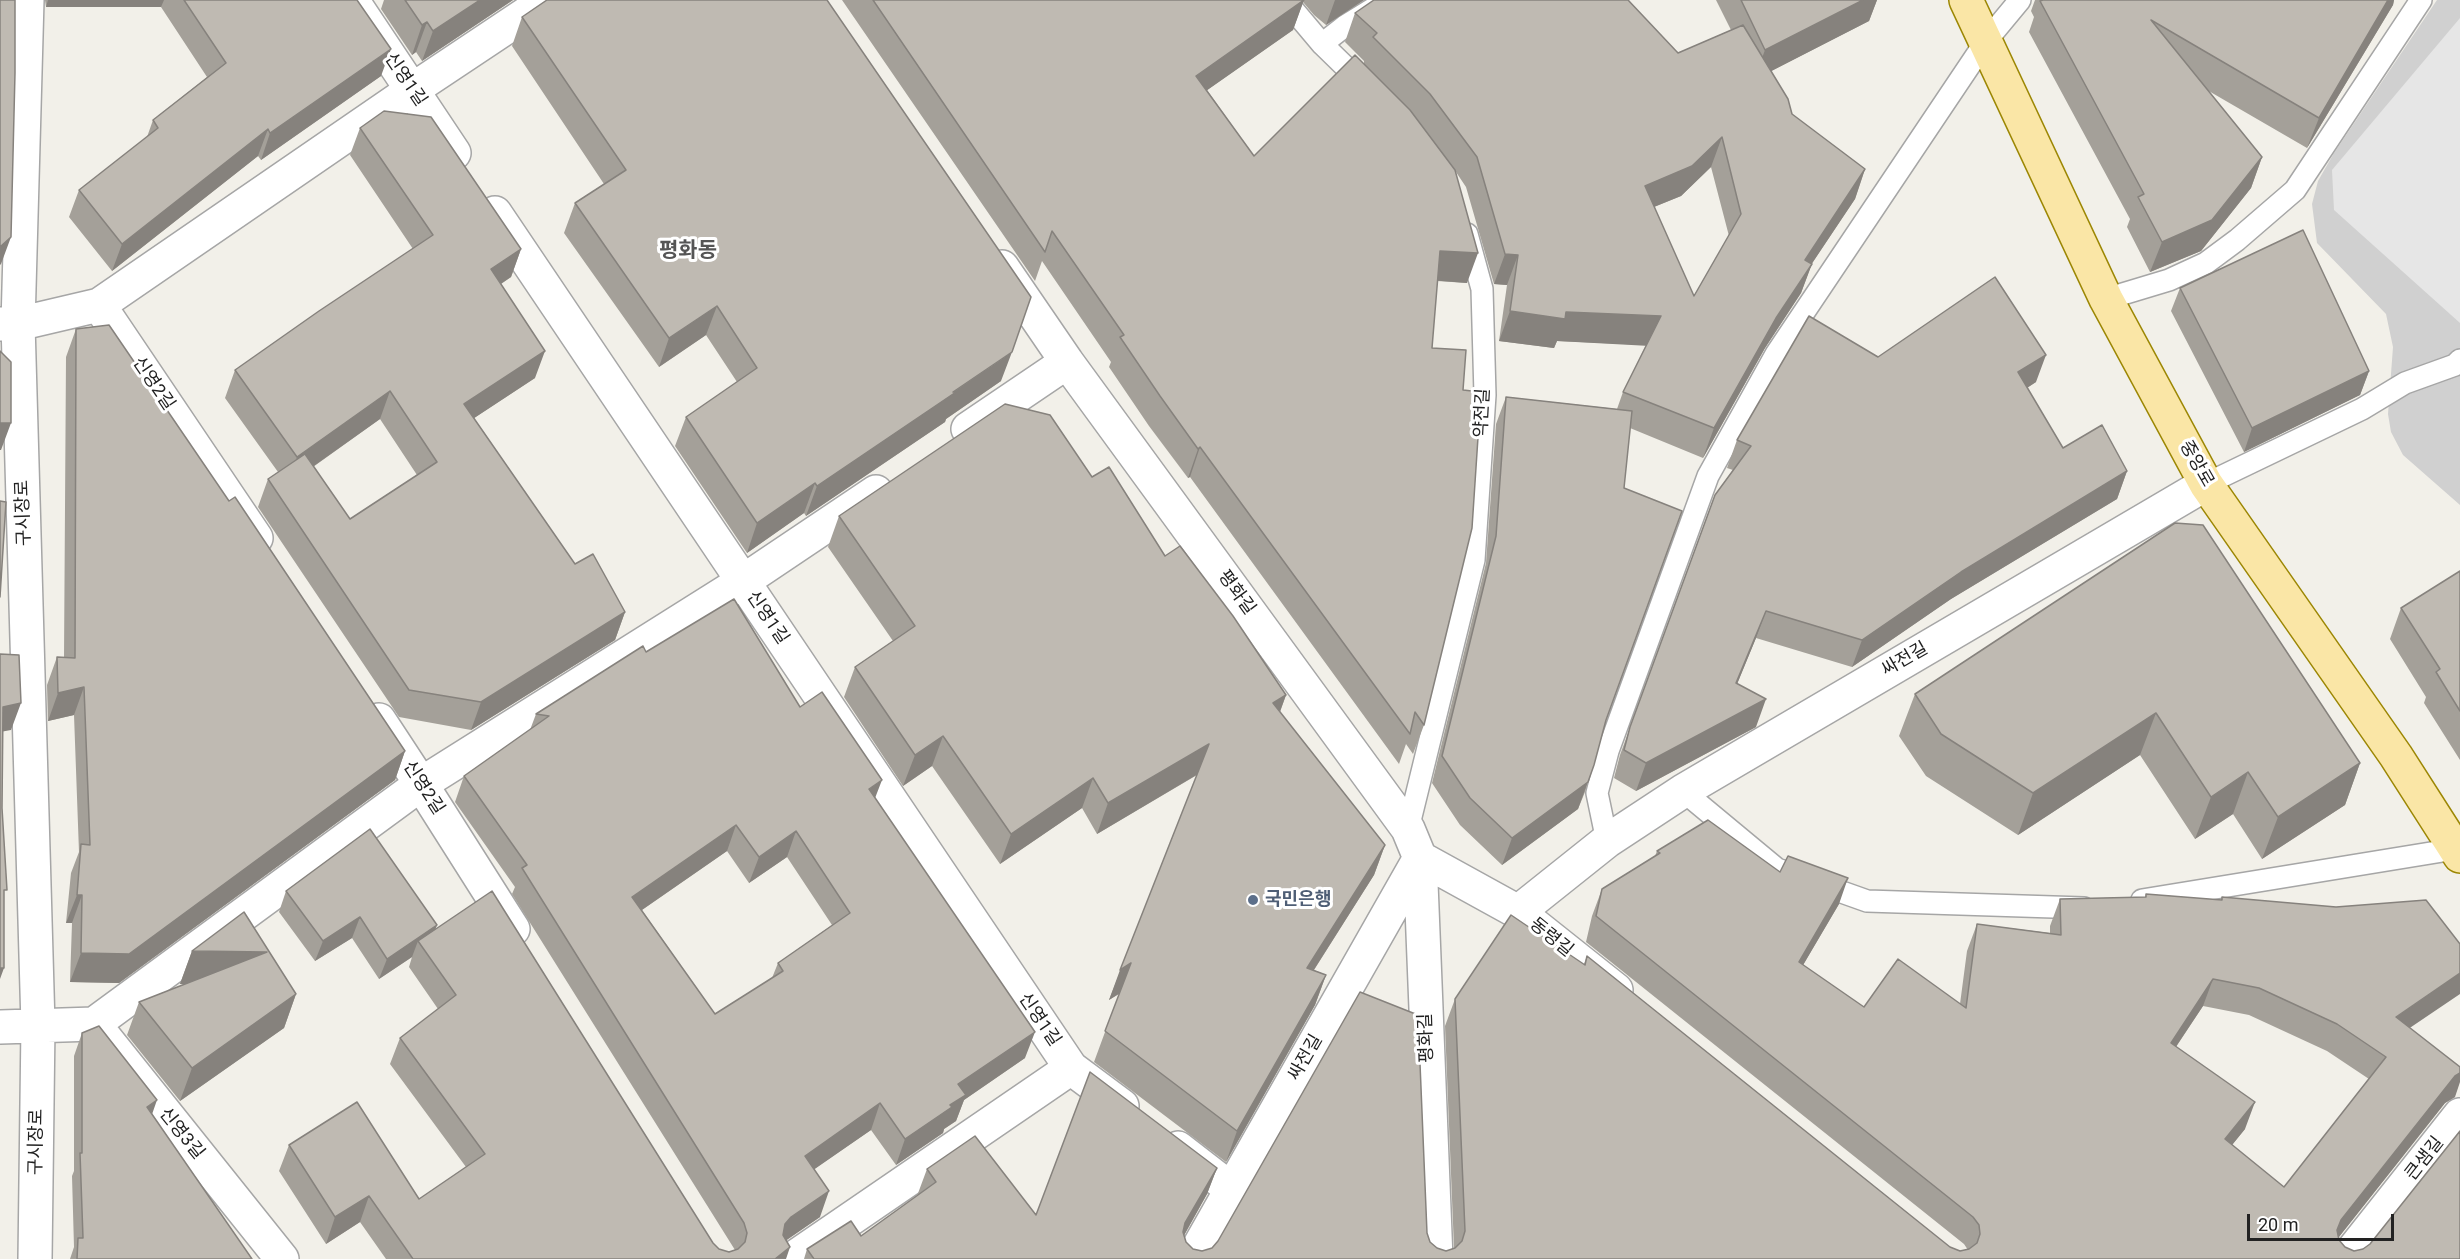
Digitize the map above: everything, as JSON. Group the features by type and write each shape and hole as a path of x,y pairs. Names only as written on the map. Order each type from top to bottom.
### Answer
{"main road":[{"name":"중앙로","path":"1966,0 2106,299 2206,484 2396,756 2457,853"}],"street":[{"name":"구시장로","path":"27,0 9,324 38,1025 35,1259"},
{"name":"신영1길","path":"352,0 1071,1068 1231,1189"},
{"path":"9,324 99,305 547,0"},
{"name":"평화길","path":"987,245 1067,362 1414,844 1436,1259"},
{"name":"신영2길","path":"99,305 270,559"},
{"path":"939,449 1067,362"},
{"path":"0,1027 94,1024 421,784 742,582 900,476"},
{"name":"싸전길","path":"1518,912 1607,841 1683,791 2206,484"},
{"name":"신영2길","path":"362,696 421,784 529,956"},
{"name":"동령길","path":"1414,844 1518,912 1638,1008"},
{"name":"싸전길","path":"1192,1259 1414,844"},
{"name":"신영3길","path":"94,1024 282,1259"},
{"path":"792,1259 1071,1068"},
{"name":"큰샘길","path":"2346,1259 2460,1115"}],"lane":[{"path":"1285,0 1322,44 1376,97"},
{"path":"1322,44 1345,26 1387,0"},
{"path":"1607,841 1597,793 1608,751 1708,476 1776,354 1986,41 2020,0"},
{"path":"2106,299 2169,280 2206,263 2237,240 2295,190 2421,0"},
{"name":"약전길","path":"1414,844 1474,560 1485,395 1482,289 1462,215"},
{"path":"2206,484 2362,409 2405,383 2459,361"},
{"path":"1683,791 1777,869 1867,901 2096,908 2457,853"}],"shaded area":[{"path":"2437,0 2460,0 2460,505 2403,455 2391,432 2388,414 2393,347 2386,314 2317,243 2312,204 2318,181 2334,153"},
{"path":"2460,18 2460,323 2334,210 2332,170"}],"building":[{"path":"0,0 15,0 15,73 11,237 0,247"},
{"path":"184,0 357,0 391,49 270,133 268,129 122,244 79,190 158,128 153,120 226,63"},
{"path":"405,0 480,0 433,31 427,22 422,25"},
{"path":"547,0 827,0 1031,297 1012,352 817,486 815,483 757,523 686,417 757,368 717,306 669,338 575,203 626,170 522,17"},
{"path":"873,0 1304,0 1196,76 1254,156 1355,55 1410,110 1455,170 1478,253 1440,251 1432,348 1466,350 1463,390 1481,392 1472,528 1424,725 1415,712 1410,734 1200,447 1198,449 1160,396 1120,337 1124,335 1052,231 1045,252"},
{"path":"1374,0 1628,0 1678,53 1743,25 1788,99 1792,114 1865,169 1805,260 1812,264 1776,318 1714,428 1623,392 1661,316 1566,312 1565,319 1510,311 1518,255 1505,254 1477,157 1430,94 1373,37 1377,33 1355,13","holes":["1722,137 1741,214 1694,296 1645,186 1692,166"]},
{"path":"1741,0 1863,0 1765,50"},
{"path":"2388,0 2319,118 2151,20 2262,157 2212,220 2162,242 2138,197 2144,194 2040,1"},
{"path":"384,111 431,117 521,249 491,269 545,351 464,404 575,564 593,554 625,612 481,702 409,690 268,479 305,454 350,519 437,462 390,391 297,457 235,370 433,235 360,128"},
{"path":"2303,230 2369,371 2252,428 2180,288"},
{"path":"1995,277 2046,355 2018,372 2063,448 2102,425 2127,471 1961,572 1862,640 1766,611 1736,683 1766,699 1646,763 1624,750 1630,727 1715,495 1751,446 1737,440 1809,316 1878,357"},
{"path":"109,325 229,501 235,497 405,751 129,954 81,953 82,895 77,895 81,844 90,845 84,687 58,693 57,657 75,658 76,329"},
{"path":"0,351 11,362 11,423 0,423"},
{"path":"1506,397 1632,411 1624,488 1682,511 1606,720 1588,782 1512,838 1470,798 1442,756 1496,536"},
{"path":"1005,404 1050,415 1092,477 1109,467 1165,556 1180,546 1233,616 1286,695 1273,703 1385,845 1307,968 1326,975 1237,1131 1105,1031 1131,963 1120,970 1209,744 1108,803 1093,778 1011,834 943,736 915,755 855,667 915,626 839,516"},
{"path":"0,501 6,502 0,597"},
{"path":"2175,523 2203,525 2360,763 2278,817 2248,772 2211,797 2156,713 2033,793 1941,734 1915,694"},
{"path":"2460,571 2460,711 2436,672 2440,669 2401,608"},
{"path":"734,599 800,707 822,692 882,780 869,789 1035,1032 958,1084 966,1095 905,1139 880,1103 805,1156 829,1191 791,1217 785,1224 783,1235 790,1247 775,1259 413,1259 369,1196 335,1217 289,1145 357,1102 419,1199 485,1154 400,1038 456,995 418,941 492,891 713,1243 719,1249 729,1252 738,1249 745,1242 747,1233 744,1223 522,868 527,865 464,776 549,716 536,714 643,646 646,652","holes":["736,825 759,857 796,831 850,913 778,963 783,971 715,1014 632,897"]},
{"path":"0,654 19,655 21,703 3,707 2,808 7,890 4,890 4,968 0,968"},
{"path":"1708,820 1780,872 1788,856 1848,878 1799,962 1864,1007 1898,959 1966,1008 1977,924 2061,935 2060,899 2146,897 2146,894 2222,900 2222,897 2336,907 2426,900 2460,944 2460,973 2396,1017 2460,1067 2460,1073 2455,1076 2341,1220 2337,1230 2339,1240 2345,1247 2354,1251 2370,1244 2460,1131 2460,1259 814,1259 807,1249 851,1221 861,1236 936,1182 927,1169 975,1136 1036,1215 1090,1072 1217,1168 1185,1223 1183,1232 1186,1242 1193,1249 1202,1251 1212,1248 1360,992 1418,1015 1427,1233 1430,1242 1437,1248 1446,1251 1455,1248 1462,1241 1465,1231 1455,999 1511,915 1585,965 1587,956 1950,1247 1960,1251 1969,1249 1977,1243 1980,1234 1979,1225 1973,1217 1596,916 1602,889 1660,853 1657,851","holes":["2213,979 2259,988 2337,1024 2386,1057 2284,1187 2225,1139 2255,1102 2171,1043"]},
{"path":"370,829 437,925 387,959 360,917 323,941 286,891"},
{"path":"244,912 296,994 192,1068 139,1002 267,952 192,951"},
{"path":"99,1026 157,1100 147,1107 252,1259 77,1259 78,1238 83,1238 80,1153 82,1153 82,1033"}],"place":[{"name":"국민은행","path":"1253,900"}],"district":[{"name":"평화동","path":"688,252"}]}
